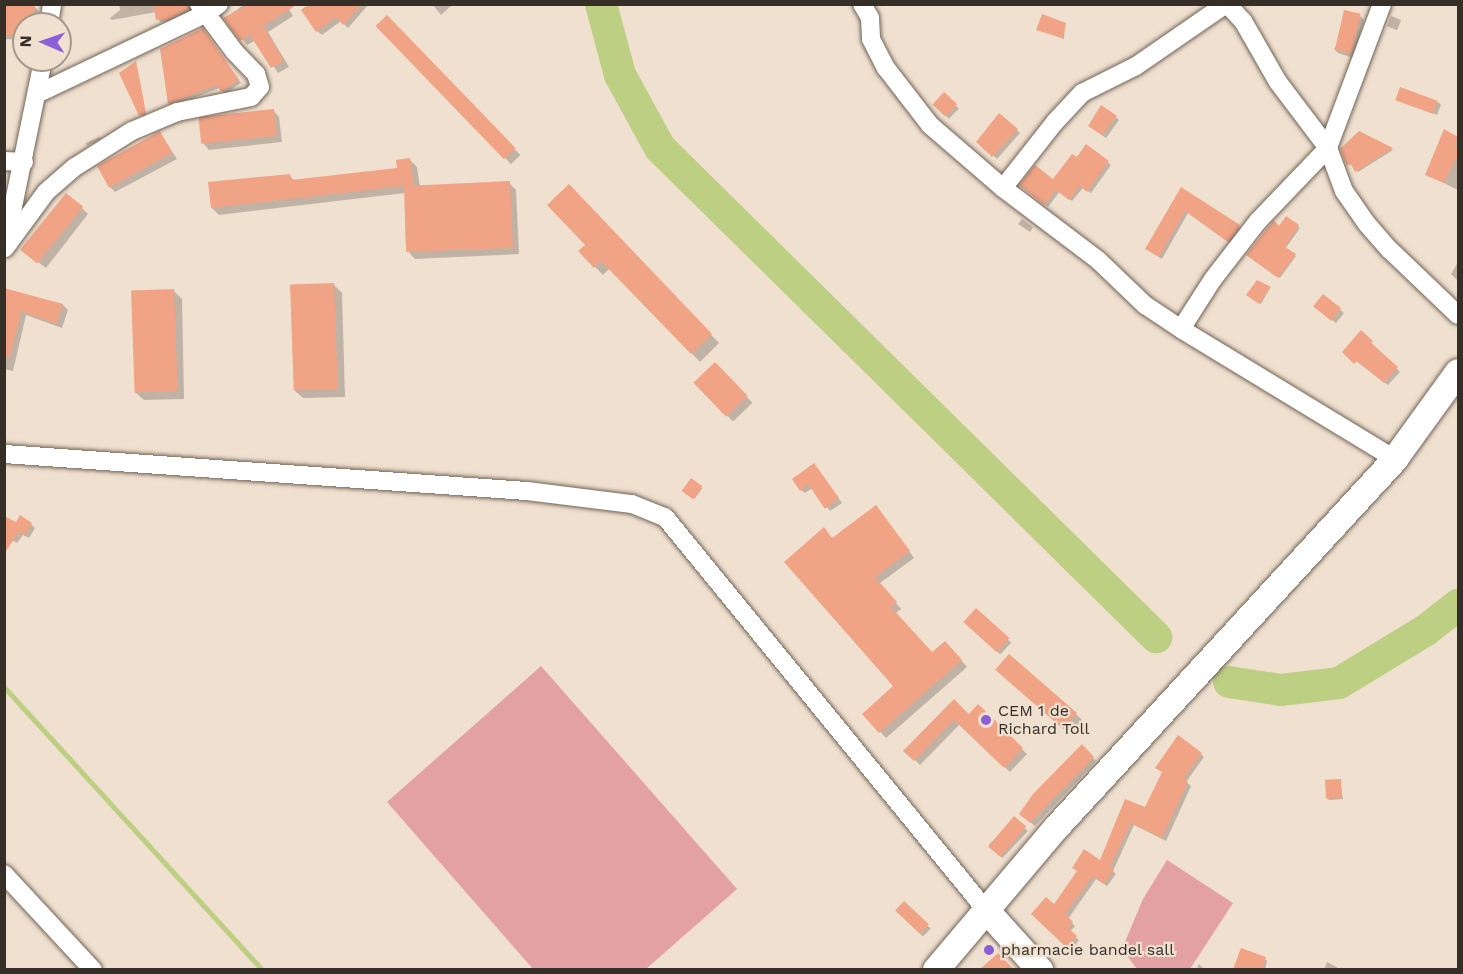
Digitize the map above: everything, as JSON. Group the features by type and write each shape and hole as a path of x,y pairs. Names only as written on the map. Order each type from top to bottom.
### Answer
{"street":[{"path":"862,4 870,18 871,39 886,68 930,125 1003,188 1098,260 1145,305 1395,459"},
{"path":"1003,188 1055,122 1083,93 1136,66 1227,4 1243,21 1278,81 1328,148 1344,191 1367,224 1390,250 1458,315"},
{"path":"1181,329 1213,279 1258,221 1328,148 1382,4"},
{"path":"5,248 46,192 75,167 132,131 177,112 251,98 260,87 256,74 234,51 208,7 37,94"},
{"path":"5,248 41,72"},
{"path":"4,161 24,162"},
{"path":"936,969 1057,827 1395,459 1458,372"},
{"path":"4,454 527,491 632,504 664,517 986,910 1040,969"},
{"path":"4,874 93,969"}],"shaded area":[{"path":"541,666 737,889 646,969 533,969 387,802"},
{"path":"1167,860 1233,903 1190,969 1137,969 1122,949 1143,899"}],"building":[{"path":"4,4 35,4 34,12 12,12 12,36 4,35"},
{"path":"153,4 188,4 189,9 169,19 156,20"},
{"path":"249,4 298,4 263,26 284,61 271,68 250,35 240,41 223,18"},
{"path":"309,4 362,4 343,25 336,17 316,32 301,10"},
{"path":"1344,10 1361,14 1351,54 1335,50"},
{"path":"1042,14 1066,23 1063,38 1036,30"},
{"path":"387,15 516,148 504,159 375,26"},
{"path":"203,28 239,80 221,92 217,85 168,104 160,49"},
{"path":"136,61 146,113 139,116 119,73"},
{"path":"1400,87 1438,101 1433,114 1395,100"},
{"path":"944,92 957,104 946,117 932,104"},
{"path":"1101,105 1117,116 1102,135 1088,126"},
{"path":"274,109 277,136 201,144 198,117"},
{"path":"999,113 1018,129 992,157 976,142"},
{"path":"1444,129 1458,137 1454,146 1458,149 1458,155 1444,183 1425,175"},
{"path":"160,131 172,153 109,188 97,166"},
{"path":"1359,131 1393,148 1355,172 1350,163 1347,166 1340,149"},
{"path":"1086,144 1109,161 1087,192 1080,186 1069,200 1056,190 1044,205 1019,185 1035,165 1053,179 1072,154 1077,157"},
{"path":"410,158 414,185 211,208 208,182 290,174 291,180 397,168 396,160"},
{"path":"510,181 513,248 406,252 404,186"},
{"path":"569,184 712,334 691,354 601,261 594,268 578,251 585,245 547,205"},
{"path":"1181,187 1240,225 1228,242 1185,211 1159,257 1145,249"},
{"path":"66,193 83,207 37,264 20,250"},
{"path":"1286,216 1299,225 1285,247 1296,254 1278,278 1246,255 1274,220 1279,226"},
{"path":"1257,280 1271,287 1259,304 1246,295"},
{"path":"334,283 338,389 294,390 290,285"},
{"path":"4,288 63,304 56,324 21,311 10,357 4,356"},
{"path":"174,289 178,391 135,392 131,291"},
{"path":"1323,294 1341,308 1331,321 1313,307"},
{"path":"1361,330 1373,341 1371,343 1398,367 1384,383 1357,361 1354,364 1342,352"},
{"path":"715,362 748,396 726,417 693,383"},
{"path":"814,463 839,498 825,509 808,484 800,491 792,479"},
{"path":"691,478 702,486 693,499 682,491"},
{"path":"876,505 910,551 875,577 897,602 891,607 932,652 945,641 962,660 879,733 862,714 893,686 784,562 824,527 832,538"},
{"path":"20,515 32,523 25,535 19,532 4,554 4,516 16,522"},
{"path":"976,608 1009,638 997,652 963,622"},
{"path":"1009,654 1077,713 1063,729 995,670"},
{"path":"954,699 969,714 978,704 1023,748 1004,768 954,720 914,761 903,751"},
{"path":"1178,735 1202,753 1184,778 1188,782 1162,838 1131,823 1110,867 1114,869 1104,884 1093,876 1065,914 1073,922 1068,928 1077,936 1067,948 1031,914 1046,897 1054,904 1077,871 1072,868 1084,849 1100,860 1125,799 1145,807 1162,772 1155,768"},
{"path":"1082,744 1094,757 1030,823 1019,814 1033,794"},
{"path":"1341,779 1342,798 1326,799 1325,780"},
{"path":"1014,816 1026,826 1001,857 988,847"},
{"path":"904,901 929,924 920,934 895,911"},
{"path":"1241,948 1266,957 1262,969 1233,969"},
{"path":"998,953 1013,969 980,969"}],"waterway":[{"path":"601,4 620,75 660,148 1156,637"},
{"path":"1229,682 1281,690 1339,683 1426,630 1458,605"},
{"path":"1426,630 1458,623"},
{"path":"4,687 262,970"}],"place":[{"name":"CEM 1 de Richard Toll","path":"986,720"},
{"name":"pharmacie bandel sall","path":"989,950"}]}
